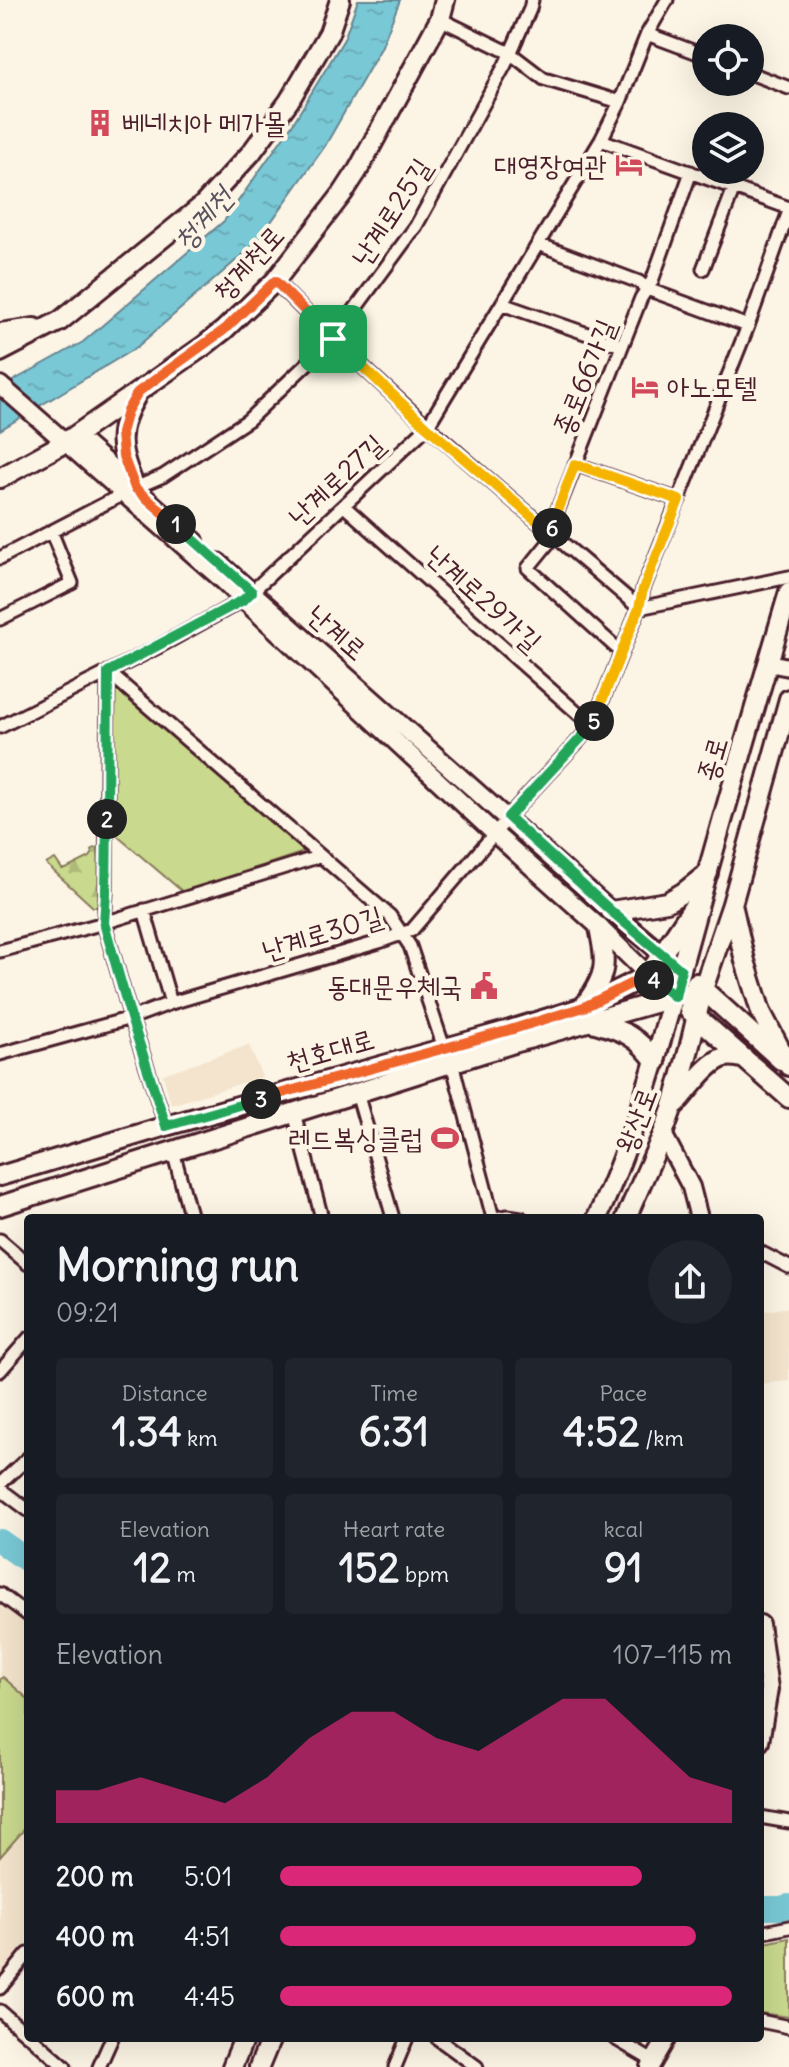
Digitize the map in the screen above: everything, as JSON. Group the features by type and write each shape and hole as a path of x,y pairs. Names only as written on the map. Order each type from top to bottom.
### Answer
{"main road":[{"path":"0,352 60,321 203,205 251,153 289,101 329,33 340,0"},
{"name":"청계천로","path":"0,478 138,392 224,330 275,281 353,179 440,19 445,0"},
{"path":"0,333 53,325"},
{"name":"난계로","path":"0,371 67,436 248,596 508,817 681,970"},
{"path":"0,385 67,436"},
{"path":"129,491 121,433 127,411 138,392"},
{"name":"종로","path":"675,997 789,592"},
{"name":"난계로","path":"248,596 494,833 675,997"},
{"path":"768,663 789,667"},
{"name":"종로","path":"703,989 732,904 789,699"},
{"path":"586,1014 603,976 605,961 599,927 611,911 667,902 708,873"},
{"path":"648,975 701,897"},
{"path":"732,904 761,1012 789,1066"},
{"path":"586,1014 648,975 681,970 789,1066"},
{"path":"586,1014 703,989"},
{"name":"왕산로","path":"628,1214 672,1109 703,989"},
{"path":"675,997 789,1098"},
{"name":"왕산로","path":"599,1214 656,1062 675,997"},
{"path":"586,1014 626,1032 645,1047 656,1062"},
{"name":"천호대로","path":"0,1176 166,1126 448,1055 586,1014"},
{"path":"745,1059 762,1042"},
{"name":"천호대로","path":"0,1206 357,1093 448,1055"},
{"path":"672,1109 721,1058 745,1059"},
{"path":"663,1134 691,1187 698,1214"},
{"path":"764,1660 769,1689 764,1718"},
{"path":"232,2067 242,2042"},
{"path":"259,2067 269,2042"},
{"path":"652,2064 665,2042"}],"street":[{"name":"난계로25길","path":"0,558 163,476 248,420 333,339 416,226 510,53 532,0"},
{"name":"난계로27길","path":"0,727 248,596 427,427 601,140 647,34 667,0"},
{"path":"440,19 510,53 544,79 620,102"},
{"path":"647,34 692,51"},
{"path":"764,78 789,88"},
{"path":"592,726 748,326 789,210 601,140"},
{"name":"종로66가길","path":"621,652 528,568 550,541 554,519 575,464 641,298 652,281 691,172"},
{"path":"703,269 734,188"},
{"path":"538,244 748,326"},
{"path":"275,281 427,427 639,608"},
{"path":"502,304 622,346"},
{"path":"575,464 679,500"},
{"name":"난계로29가길","path":"344,506 592,726"},
{"path":"0,619 72,583 51,531"},
{"path":"639,608 789,577"},
{"path":"108,672 390,916 403,933 448,1055 493,1214"},
{"path":"108,672 104,923 166,1126"},
{"name":"난계로30길","path":"0,1054 131,1018 412,930 508,817 592,726"},
{"path":"0,951 104,923 321,856"},
{"path":"144,910 171,1003"},
{"name":"천호대로","path":"357,1093 392,1214"},
{"name":"천호대로","path":"294,1113 321,1214"},
{"path":"173,1151 190,1214"},
{"path":"0,1240 24,1261"},
{"path":"764,1254 789,1267"},
{"path":"0,1371 24,1344"},
{"path":"24,1462 0,1487 24,1507"},
{"path":"0,1594 24,1612"},
{"path":"764,1818 789,1822"},
{"path":"764,1932 789,1927"},
{"path":"0,1988 24,1959"},
{"path":"0,2011 24,2031"},
{"path":"764,2022 789,2027"},
{"path":"37,2042 65,2067"},
{"path":"99,2067 110,2042"},
{"path":"395,2067 405,2042"},
{"path":"443,2042 477,2067"},
{"path":"620,2042 652,2064"}],"shaded area":[{"path":"249,1045 262,1077 171,1105 163,1074"},
{"path":"789,1307 789,1383 764,1384 764,1311"},
{"path":"0,1603 24,1621 24,1950 0,1978"}],"green space":[{"path":"114,684 307,851 183,892 115,834"},
{"path":"98,847 101,907 93,907 46,864 55,859 62,869 66,869 90,857 92,849"},
{"path":"3,1677 24,1695 24,1830 0,1857 0,1680"},
{"path":"789,1938 789,2017 764,2014 764,1943"}],"water":[{"name":"청계천","path":"358,0 400,0 381,48 325,146 256,243 137,347 0,430 0,388 83,342 224,221 292,125 344,39"}],"waterway":[{"path":"0,1541 24,1558"},
{"path":"764,1908 789,1906"}],"place":[{"name":"베네치아 메가몰","path":"100,123"},
{"name":"대영장여관","path":"629,165"},
{"name":"아노모텔","path":"645,387"},
{"name":"동대문우체국","path":"484,986"},
{"name":"레드복싱클럽","path":"445,1138"}],"route":[{"path":"275,281 333,339 427,427 551,533 575,464 679,500 592,726 508,817 681,970 675,997 648,975 584,1007 166,1126 104,923 108,672 243,600 252,592 135,488 123,456 121,433 127,411 138,392 224,330 275,281"}]}
